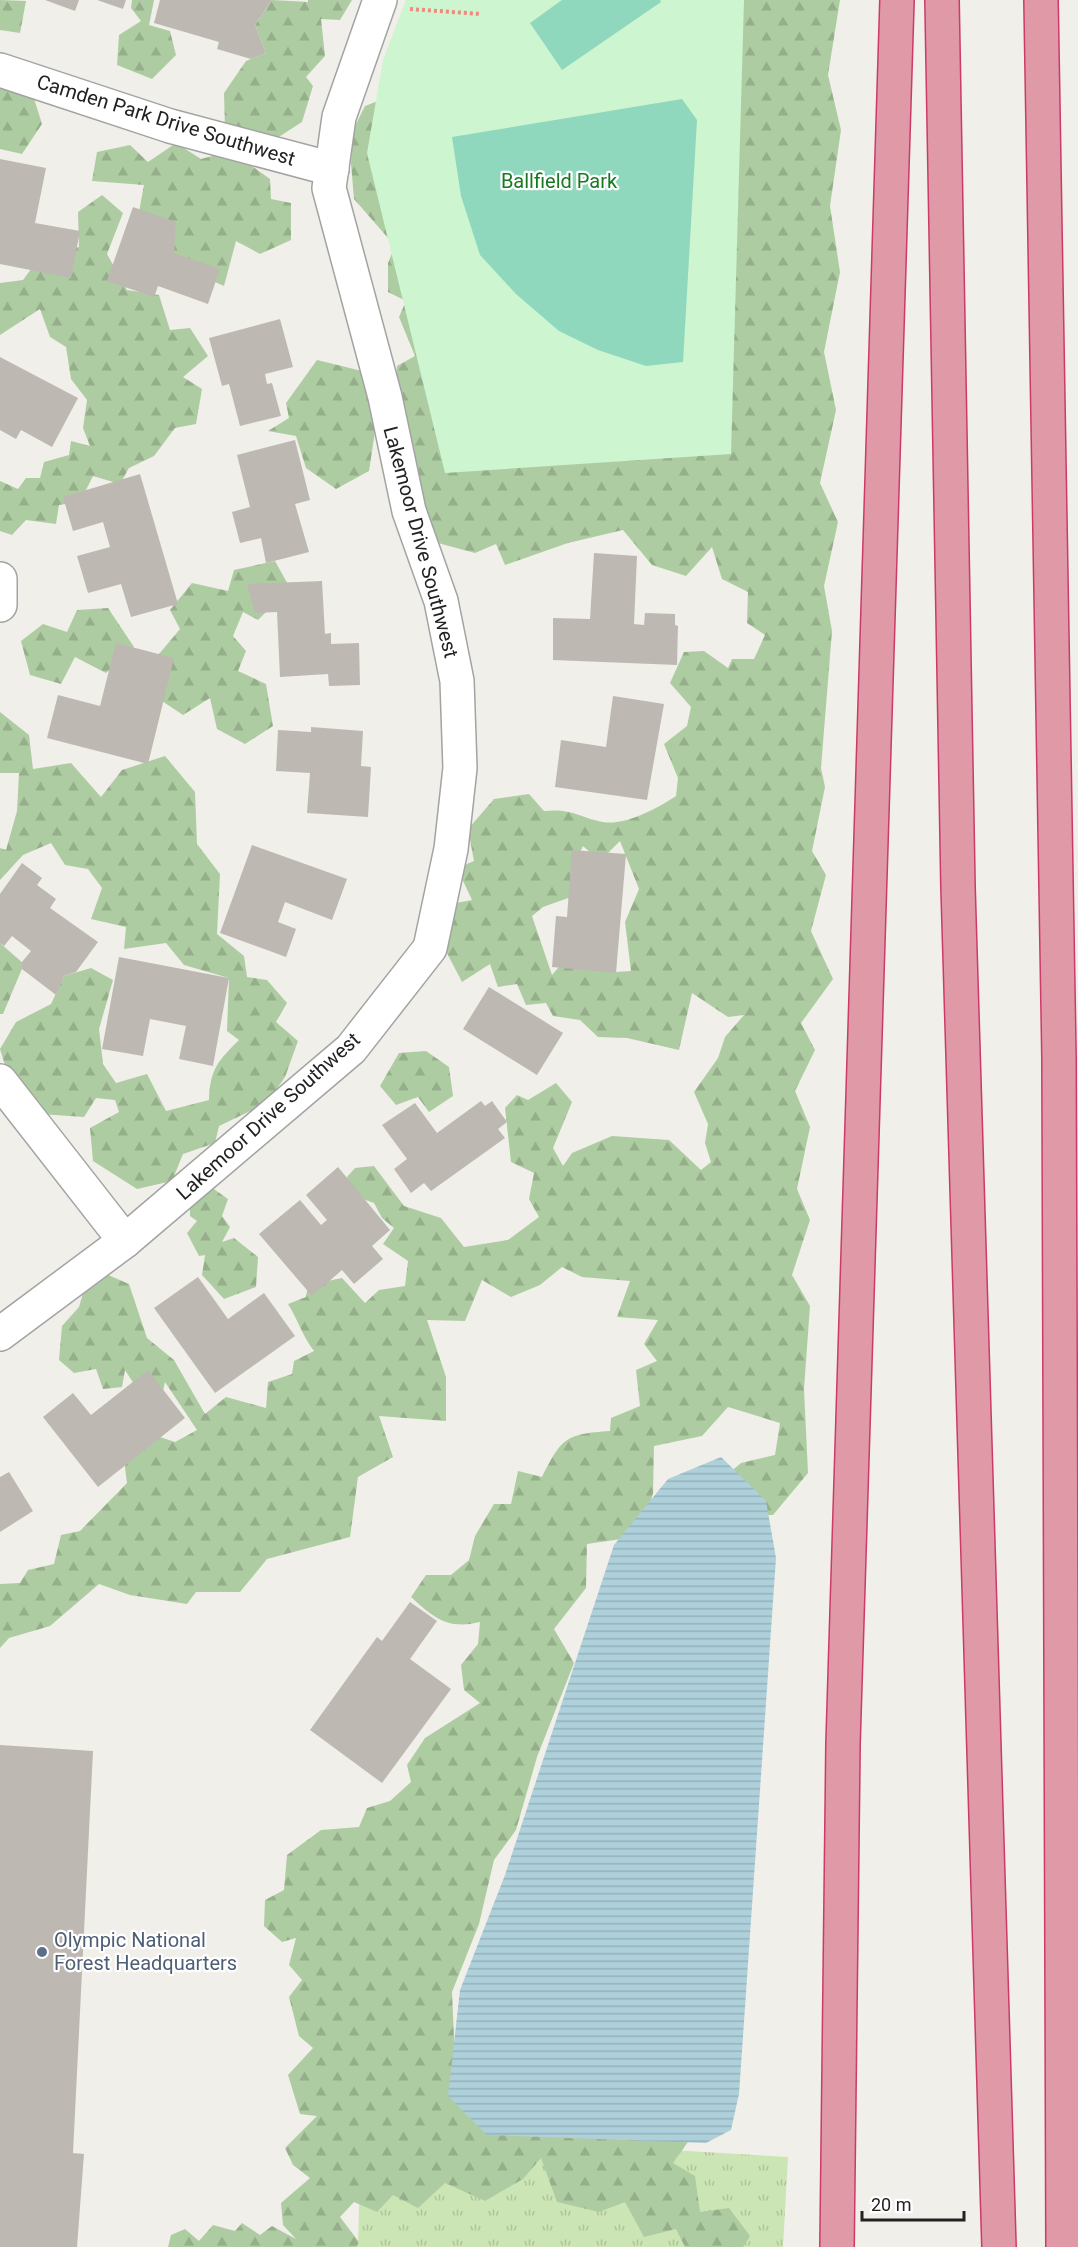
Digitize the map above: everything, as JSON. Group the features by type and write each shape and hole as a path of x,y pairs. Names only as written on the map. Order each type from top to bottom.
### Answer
{"highway":[{"path":"837,2247 843,1732 897,0"},
{"path":"942,0 959,923 999,2247"},
{"path":"1041,0 1059,1070 1063,2247"}],"street":[{"name":"Lakemoor Drive Southwest","path":"0,1334 125,1241 351,1049 430,948 451,849 460,768 457,681 441,601 409,511 385,397 329,188 339,117 380,1"},
{"name":"Camden Park Drive Southwest","path":"0,70 170,126 332,169"},
{"path":"0,579 0,605"},
{"path":"0,1081 125,1241"}],"path":[{"path":"380,1 400,9 481,14"}],"green space":[{"path":"0,0 26,1 20,33 0,30"},
{"path":"132,0 154,0 149,25 170,31 176,55 152,79 117,65 119,35 141,21 131,8"},
{"path":"272,0 308,2 308,0 352,0 340,20 321,19 325,56 306,77 313,86 302,122 263,147 225,129 224,93 246,61 266,53 255,25"},
{"name":"Ballfield Park","path":"406,0 744,0 731,454 445,473 367,153 383,60"},
{"path":"562,0 660,0 661,2 562,70 530,23"},
{"path":"715,0 840,0 828,75 841,130 830,206 840,272 824,352 836,410 820,483 838,522 824,586 832,631 821,768 825,787 812,851 826,875 811,931 833,979 801,1023 815,1050 795,1091 810,1127 797,1189 810,1220 792,1275 810,1306 804,1389 808,1473 773,1515 728,1515 718,1482 741,1463 775,1455 780,1423 728,1407 702,1436 654,1446 653,1493 642,1536 587,1544 586,1588 554,1629 574,1663 537,1757 516,1830 494,1860 479,1924 452,1992 455,2060 695,2132 673,2163 695,2176 700,2212 729,2208 750,2236 743,2247 685,2247 676,2229 644,2237 625,2202 599,2212 557,2202 541,2158 523,2179 485,2201 445,2183 418,2208 393,2195 377,2212 354,2202 340,2217 359,2242 357,2247 168,2247 171,2235 185,2229 199,2241 213,2225 235,2231 242,2223 260,2235 272,2226 296,2239 283,2225 281,2203 310,2178 293,2165 285,2148 317,2116 300,2114 288,2075 313,2048 299,2036 289,1997 302,1980 289,1965 296,1938 282,1942 264,1926 265,1900 284,1890 287,1855 321,1830 359,1827 367,1808 390,1801 411,1782 407,1765 425,1738 480,1703 464,1690 461,1665 478,1644 480,1622 450,1623 427,1611 411,1597 426,1575 451,1575 469,1560 475,1536 494,1504 511,1504 518,1471 542,1477 560,1446 567,1440 583,1434 610,1431 611,1418 640,1406 636,1370 657,1361 644,1344 658,1320 617,1317 630,1281 582,1277 562,1267 540,1285 511,1297 482,1280 465,1321 427,1320 446,1377 446,1421 379,1416 393,1457 358,1477 350,1537 267,1559 240,1592 196,1592 187,1604 130,1595 99,1584 50,1626 9,1638 0,1648 0,1584 20,1583 28,1570 54,1564 61,1535 80,1531 127,1483 124,1460 154,1435 175,1442 197,1430 165,1382 163,1391 134,1384 125,1370 122,1387 103,1389 96,1369 74,1373 59,1360 62,1326 79,1307 85,1286 106,1274 129,1284 147,1338 174,1360 205,1414 226,1397 266,1408 268,1382 292,1374 294,1361 314,1351 288,1304 306,1297 308,1285 342,1278 365,1303 379,1290 405,1286 408,1261 383,1244 394,1228 382,1218 374,1203 352,1195 347,1177 355,1168 374,1166 404,1206 441,1218 464,1247 508,1240 539,1217 529,1199 534,1173 511,1162 505,1108 517,1095 528,1100 556,1083 572,1102 553,1148 563,1166 572,1153 612,1136 669,1140 701,1170 711,1162 705,1143 708,1124 694,1092 718,1058 725,1037 744,1015 728,1017 692,993 679,1050 627,1038 598,1037 580,1020 553,1016 546,1003 526,1005 517,984 498,987 490,964 462,982 424,909 472,900 457,868 474,861 468,829 494,799 529,794 544,811 568,812 612,823 641,815 676,796 678,778 664,744 687,726 691,707 670,683 684,652 704,651 728,668 732,659 754,659 765,635 747,623 748,592 722,579 712,547 686,576 652,565 623,530 568,543 505,565 496,544 475,553 438,543 416,509 422,486 404,457 394,403 397,366 415,356 399,317 406,301 388,292 388,263 395,246 354,199 351,163 353,130 365,106 414,87","holes":["620,841 639,889 625,922 631,971 615,972 570,954 552,975 532,916 543,907 571,897 577,859 583,846 600,861"]},
{"path":"0,82 32,92 42,124 22,154 0,149"},
{"path":"682,99 697,120 683,362 646,366 598,350 559,331 516,294 480,255 461,196 452,137"},
{"path":"176,143 201,159 231,151 270,179 271,199 291,203 291,240 260,254 236,241 224,286 165,260 138,217 144,185 92,181 97,152 130,145 148,162"},
{"path":"102,195 123,213 107,254 127,290 159,295 170,330 190,328 208,356 183,377 202,389 196,424 175,428 154,456 129,468 120,484 93,476 80,502 59,505 56,524 26,520 12,535 0,531 0,481 18,489 26,478 40,478 44,462 69,455 71,441 90,446 83,428 87,400 71,379 66,347 50,337 40,309 0,335 0,283 23,280 43,253 79,247 78,212"},
{"path":"317,360 362,371 379,405 369,471 336,489 306,468 296,436 268,431 289,418 286,403"},
{"path":"275,561 290,588 258,620 243,612 233,636 246,651 238,671 266,684 273,726 245,744 217,729 210,698 183,715 159,699 154,660 180,629 170,610 192,583 228,591 234,570"},
{"path":"108,608 134,647 106,673 75,657 61,684 30,675 21,641 43,624 67,632 77,610"},
{"path":"0,712 29,735 33,769 71,763 101,797 122,770 165,756 195,792 197,844 220,874 217,934 244,956 247,977 267,980 287,1003 276,1022 298,1041 285,1077 267,1103 219,1126 215,1143 183,1154 172,1181 137,1189 93,1161 90,1128 119,1112 115,1100 96,1098 84,1117 40,1114 8,1075 0,1049 16,1022 51,1004 64,976 91,968 113,980 99,1029 103,1064 116,1083 147,1074 166,1111 209,1100 211,1080 216,1066 239,1040 227,1031 229,978 184,965 166,943 124,949 126,927 91,919 102,888 88,869 65,865 51,843 23,855 0,880 0,848 6,850 17,811 19,773 0,773"},
{"path":"0,943 24,964 3,1014 0,1014"},
{"path":"426,1051 449,1067 453,1096 429,1112 418,1097 396,1105 380,1086 399,1053"},
{"path":"211,1187 228,1199 222,1216 230,1227 222,1242 234,1238 258,1257 256,1287 224,1299 202,1275 205,1255 199,1256 187,1233 197,1221 190,1216 190,1206"},
{"path":"361,2132 788,2157 783,2247 358,2247"}],"water":[{"path":"721,1457 766,1501 776,1558 739,2094 731,2130 706,2143 487,2135 448,2096 460,1990 505,1875 614,1545 668,1479"}],"building":[{"path":"45,0 79,0 75,11"},
{"path":"97,0 126,0 123,9"},
{"path":"160,0 272,0 255,25 266,53 251,59 217,49 219,42 154,23"},
{"path":"0,159 46,168 35,223 80,231 71,278 0,264"},
{"path":"133,207 176,222 174,253 220,269 208,304 158,286 154,297 107,281"},
{"path":"280,319 293,367 265,374 267,384 272,383 281,416 240,426 229,384 222,386 209,338"},
{"path":"0,357 78,398 52,447 21,430 16,439 0,430"},
{"path":"295,440 310,500 295,504 309,552 266,563 261,538 240,543 232,512 250,507 237,455"},
{"path":"140,474 178,604 131,617 121,584 88,593 77,556 110,547 103,522 73,531 63,497"},
{"path":"594,553 637,556 634,624 644,625 645,613 675,614 675,625 678,626 677,665 553,660 553,618 590,619"},
{"path":"322,581 325,634 331,633 331,644 359,643 360,685 329,686 328,674 280,677 277,612 255,613 247,584"},
{"path":"116,643 174,658 148,764 47,738 58,695 100,706"},
{"path":"613,696 664,704 647,800 555,787 561,740 606,747"},
{"path":"311,727 363,731 361,766 371,767 368,817 307,813 310,773 276,771 278,730 311,732"},
{"path":"252,845 347,879 332,920 285,902 278,922 296,929 286,957 220,933"},
{"path":"572,850 626,854 616,973 552,967 556,916 567,917"},
{"path":"22,863 42,878 37,885 56,899 50,908 98,942 76,972 64,976 56,995 22,969 22,962 31,951 12,936 4,946 0,943 0,894"},
{"path":"119,957 229,978 213,1066 179,1059 186,1026 150,1019 143,1056 102,1049"},
{"path":"489,987 563,1033 537,1075 463,1029"},
{"path":"481,1101 485,1106 492,1101 507,1122 498,1129 505,1138 431,1191 424,1183 411,1193 394,1169 407,1159 382,1125 415,1103 437,1133"},
{"path":"338,1167 390,1230 372,1246 383,1259 354,1284 342,1270 312,1296 259,1234 300,1200 321,1225 327,1220 306,1195"},
{"path":"198,1277 228,1319 264,1293 295,1336 215,1393 154,1308"},
{"path":"148,1370 185,1418 98,1487 43,1417 73,1393 91,1415"},
{"path":"9,1472 33,1511 0,1532 0,1477"},
{"path":"410,1602 437,1621 410,1659 451,1689 382,1783 310,1730 377,1637 382,1641"},
{"name":"Olympic National Forest Headquarters","path":"0,1745 93,1751 73,2153 84,2154 77,2247 0,2247"}],"place":[{"name":"Olympic National Forest Headquarters","path":"42,1952"}]}
